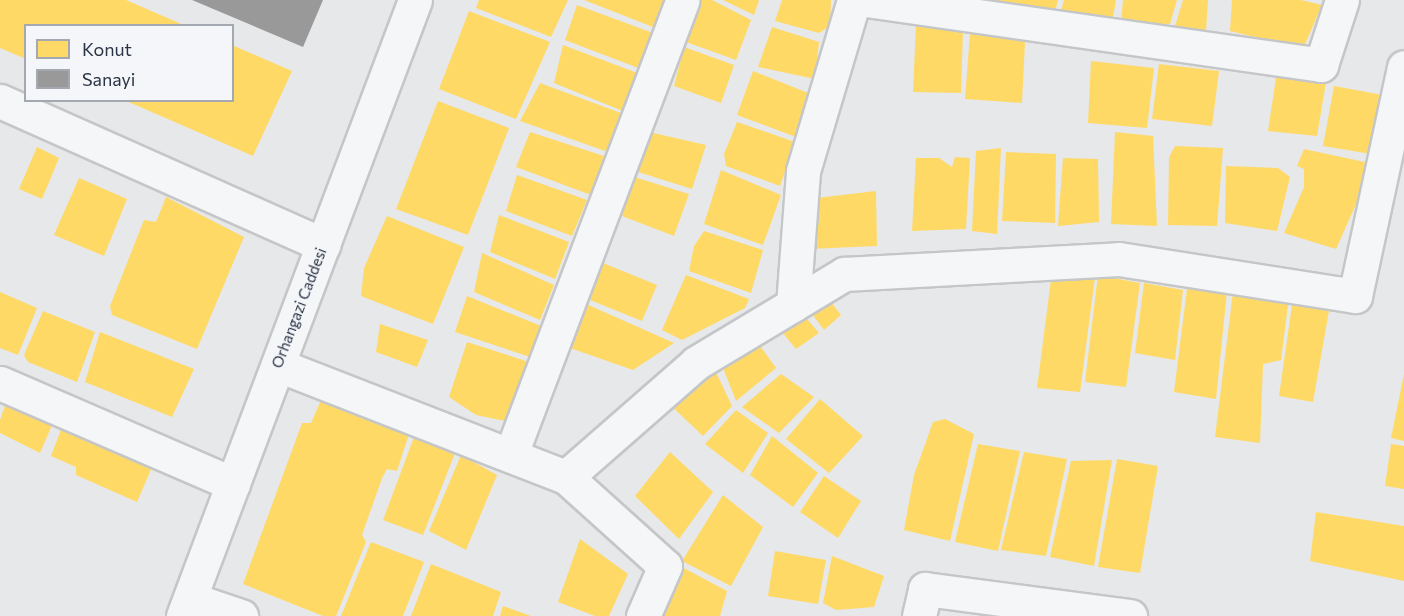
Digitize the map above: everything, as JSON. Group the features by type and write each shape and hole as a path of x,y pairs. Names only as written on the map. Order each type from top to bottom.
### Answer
{"street":[{"name":"Orhangazi Caddesi","path":"186,607 415,0"},
{"path":"511,454 683,0"},
{"path":"793,305 804,171 854,0"},
{"path":"866,0 1321,65 1342,0"},
{"path":"566,477 696,363 844,274 1119,259 1355,296 1404,67"},
{"path":"0,101 323,245"},
{"path":"278,364 566,477 666,566 643,616"},
{"path":"0,383 233,484"},
{"path":"919,616 926,589 1130,616"},
{"path":"186,607 241,616"}],"building: Konut":[{"path":"0,0 126,0 181,24 24,24 24,58 0,48"},
{"path":"479,0 568,0 551,37 476,8"},
{"path":"584,0 665,0 653,27"},
{"path":"701,0 712,0 751,20 736,60 686,42"},
{"path":"723,0 759,0 754,15"},
{"path":"782,0 831,0 830,26 819,33 775,21"},
{"path":"997,0 1058,0 1055,12 996,3"},
{"path":"1064,0 1116,0 1112,22 1060,14"},
{"path":"1123,0 1177,0 1170,24 1121,23"},
{"path":"1183,0 1208,0 1206,31 1175,26"},
{"path":"1232,0 1301,0 1322,5 1303,49 1230,31"},
{"path":"577,5 653,33 641,69 565,40"},
{"path":"469,11 550,42 516,119 439,89"},
{"path":"916,24 963,30 961,93 913,92"},
{"path":"772,27 819,42 815,79 758,67"},
{"path":"970,33 1025,42 1022,103 965,99"},
{"path":"563,45 640,74 625,112 554,83"},
{"path":"234,46 292,71 253,156 129,102 234,102"},
{"path":"684,47 734,65 721,103 674,86"},
{"path":"1091,61 1154,68 1147,128 1088,123"},
{"path":"1159,64 1219,71 1212,126 1152,119"},
{"path":"753,71 813,95 796,137 737,115"},
{"path":"1277,71 1327,76 1317,136 1268,131"},
{"path":"540,83 621,113 608,152 520,121"},
{"path":"1334,86 1388,96 1377,155 1323,146"},
{"path":"438,101 509,128 468,235 396,209"},
{"path":"737,122 795,142 780,186 726,166 724,154"},
{"path":"530,132 604,156 591,195 516,167"},
{"path":"649,132 706,145 692,189 635,171"},
{"path":"1115,132 1153,136 1157,226 1111,224"},
{"path":"1175,146 1223,148 1217,226 1168,225 1169,157"},
{"path":"37,147 59,158 42,199 19,189"},
{"path":"1001,148 997,234 972,231 976,151"},
{"path":"1304,149 1374,164 1336,249 1284,233 1304,187 1304,169 1297,166"},
{"path":"1006,152 1056,154 1055,223 1002,221"},
{"path":"955,157 970,158 966,229 912,231 916,158 939,158 952,167"},
{"path":"1063,158 1098,159 1099,222 1058,226"},
{"path":"1226,166 1278,168 1290,177 1277,231 1225,223"},
{"path":"721,170 781,195 763,245 704,224"},
{"path":"517,175 587,200 572,236 506,211"},
{"path":"634,177 689,194 674,236 622,216"},
{"path":"79,178 127,199 104,256 54,235"},
{"path":"876,191 877,246 809,249 808,199"},
{"path":"166,197 244,237 197,349 112,315 110,306 144,220 156,222"},
{"path":"499,215 569,242 555,279 490,252"},
{"path":"387,216 464,247 433,324 361,296 364,268"},
{"path":"704,231 763,250 751,293 689,271 694,246"},
{"path":"482,253 554,285 540,320 474,292"},
{"path":"603,263 657,285 642,321 590,300"},
{"path":"1052,272 1095,277 1080,392 1037,388"},
{"path":"686,275 749,299 745,308 682,340 662,330"},
{"path":"1098,275 1140,283 1126,387 1085,382"},
{"path":"1144,283 1183,290 1175,360 1135,353"},
{"path":"1187,289 1227,291 1216,399 1174,392"},
{"path":"0,292 37,308 18,355 0,348"},
{"path":"1233,292 1289,297 1281,360 1263,364 1260,443 1215,437"},
{"path":"467,296 541,326 530,357 455,332"},
{"path":"827,297 841,315 824,330 809,310"},
{"path":"1293,298 1330,305 1313,402 1279,396"},
{"path":"584,303 674,343 633,370 570,348"},
{"path":"43,311 95,332 77,382 28,362 24,355"},
{"path":"802,313 819,333 796,349 782,332"},
{"path":"380,324 428,340 417,367 376,352"},
{"path":"100,332 194,369 172,417 85,382"},
{"path":"467,342 529,362 505,421 476,415 449,397"},
{"path":"758,343 776,368 736,401 720,360"},
{"path":"712,364 732,406 703,436 666,401"},
{"path":"781,374 814,397 779,433 742,407"},
{"path":"1404,374 1404,441 1391,438"},
{"path":"9,395 55,418 40,453 0,433 0,420"},
{"path":"820,399 863,436 829,473 786,439"},
{"path":"321,400 409,434 397,471 387,469 382,478 362,535 366,542 336,616 323,616 243,584 302,423 311,423"},
{"path":"736,410 768,433 743,473 705,444"},
{"path":"65,419 155,460 137,502 76,475 76,467 51,456"},
{"path":"945,419 974,434 950,541 904,530 914,475 933,422"},
{"path":"772,436 818,473 793,507 750,475"},
{"path":"414,437 455,453 423,535 383,520"},
{"path":"978,444 1020,451 998,551 955,542"},
{"path":"1391,444 1404,446 1404,489 1385,486"},
{"path":"670,452 713,492 679,539 635,496"},
{"path":"1024,452 1067,459 1046,556 1001,550"},
{"path":"461,455 497,475 466,550 429,531"},
{"path":"1117,459 1158,466 1140,573 1098,567"},
{"path":"1112,460 1094,566 1050,557 1071,461"},
{"path":"824,476 861,501 838,538 800,512"},
{"path":"723,495 763,527 731,586 682,561"},
{"path":"1316,512 1404,526 1404,581 1310,561"},
{"path":"580,539 628,574 609,616 595,616 558,602"},
{"path":"371,542 424,562 403,616 341,616"},
{"path":"775,551 826,560 818,604 768,596"},
{"path":"832,556 884,576 874,607 836,610 823,603"},
{"path":"431,564 501,592 493,616 411,616"},
{"path":"676,564 727,591 720,616 657,616"},
{"path":"503,606 531,616 500,616"}],"building: Sanayi":[{"path":"192,0 323,0 303,47"}]}
